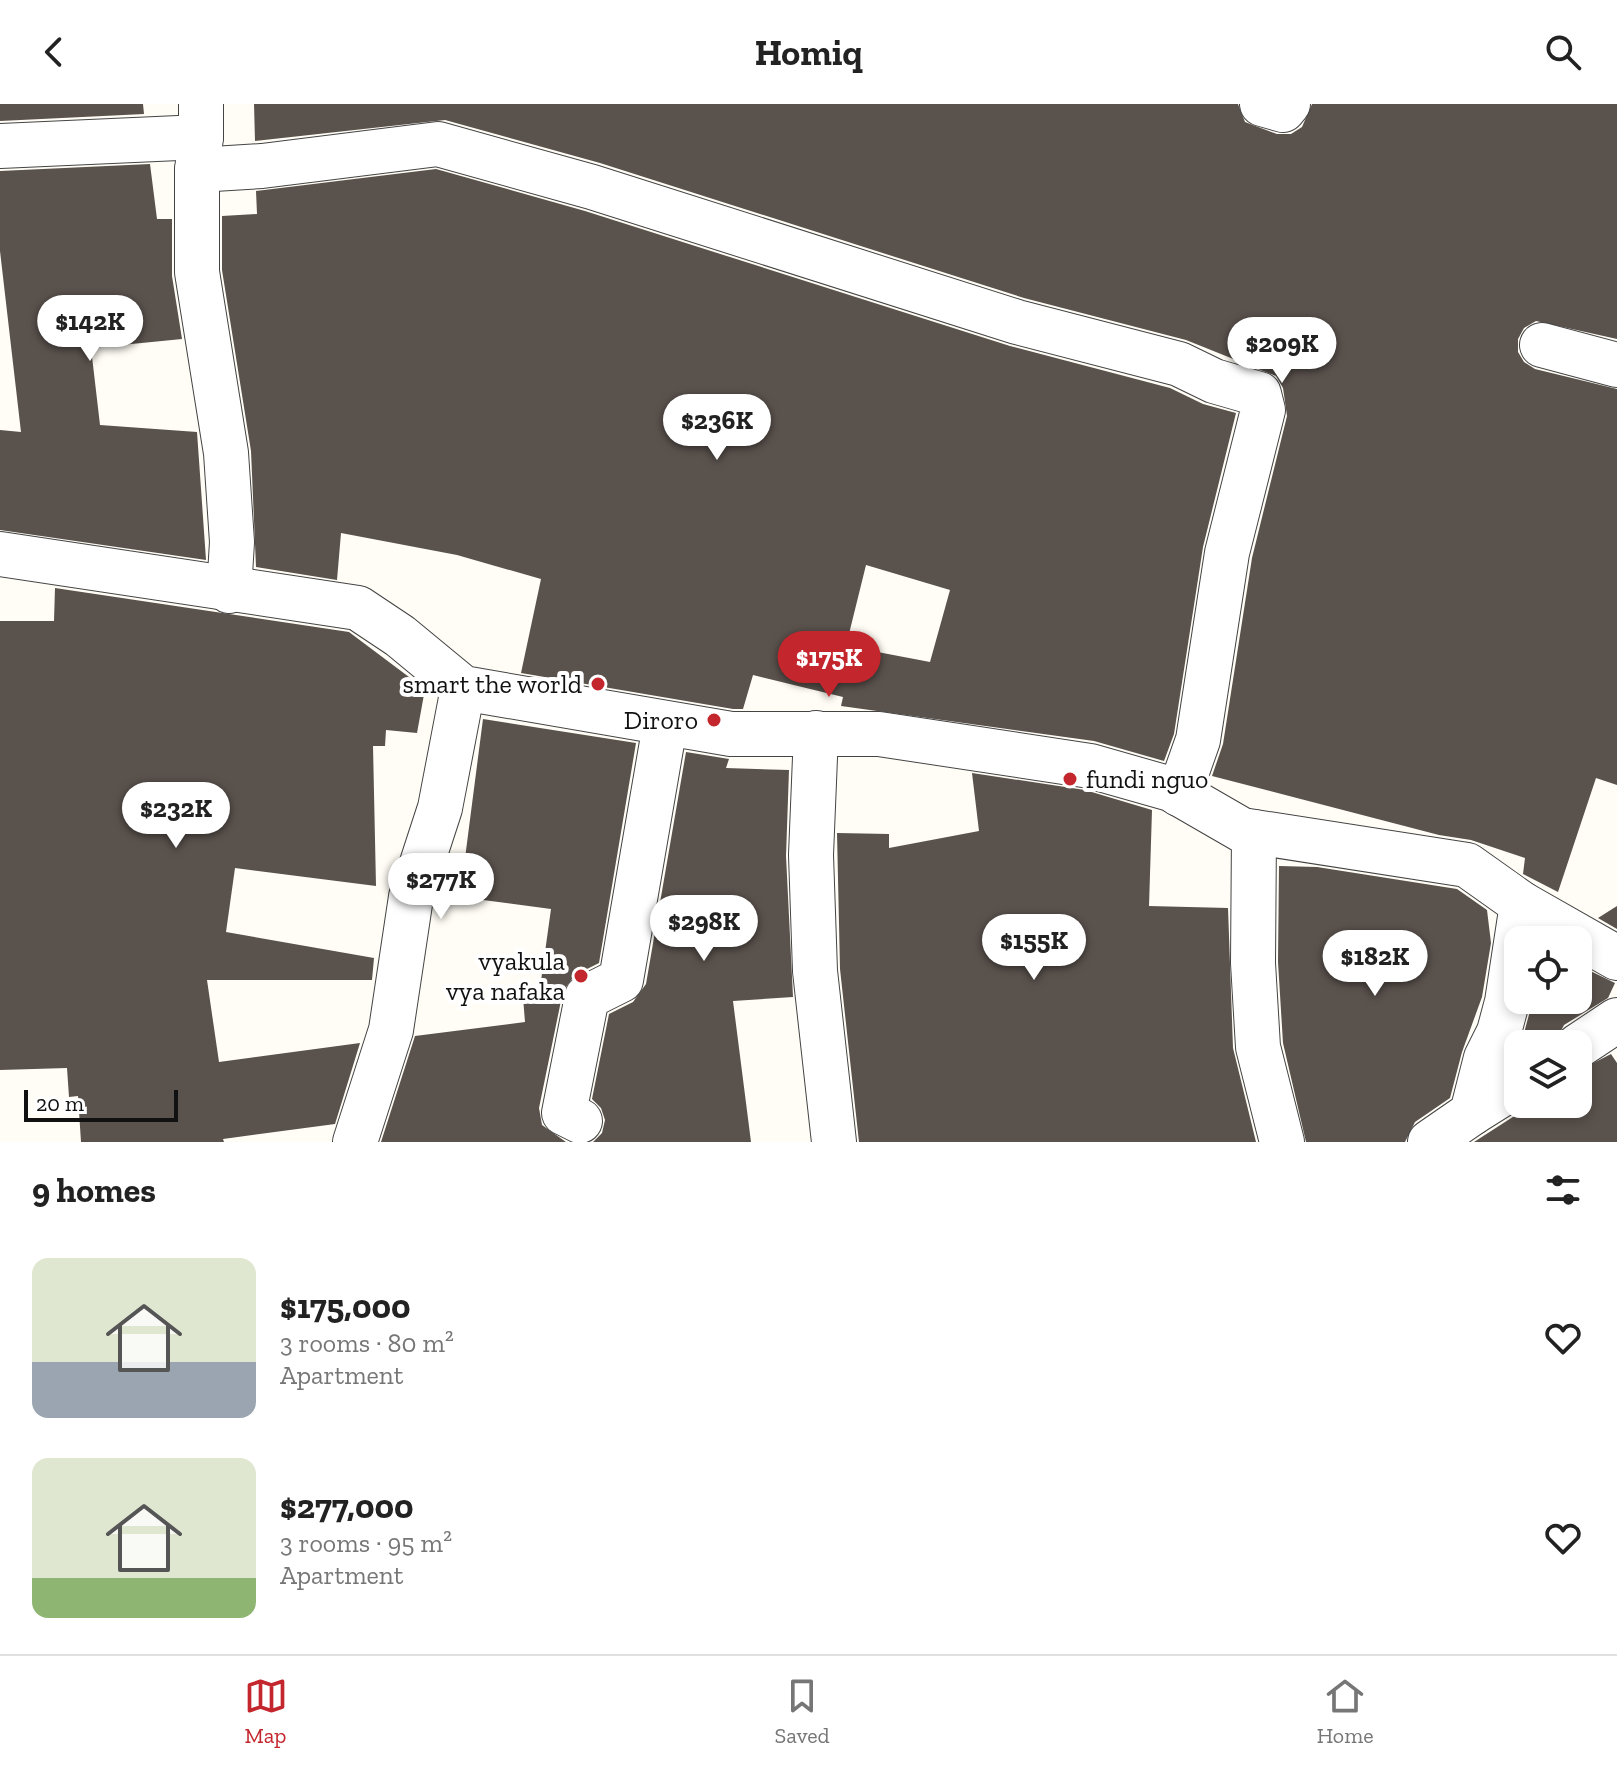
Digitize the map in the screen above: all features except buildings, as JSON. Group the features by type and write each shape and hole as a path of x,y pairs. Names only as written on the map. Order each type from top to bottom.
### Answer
{"street":[{"path":"1262,104 1283,110 1288,104"},
{"path":"0,146 200,137 262,166 438,144 592,187 1017,322 1179,364 1214,381 1259,394 1263,410 1227,553 1198,740 1179,794"},
{"path":"200,137 197,272 226,453 232,542 229,591"},
{"path":"1542,345 1617,365"},
{"path":"0,554 229,591 358,608 400,636 463,688 731,734 879,734 1090,766 1179,794 1242,830 1467,865 1522,904 1617,958"},
{"path":"355,1142 391,1030 411,897 440,808 463,688"},
{"path":"580,1121 564,1113 587,997 621,980 665,725"},
{"path":"816,733 811,855 815,971 834,1142"},
{"path":"1254,832 1253,963 1258,1047 1282,1142"},
{"path":"1472,1113 1486,1058 1499,1032 1507,1002 1522,904"},
{"path":"1592,1037 1617,1020"},
{"path":"1430,1142 1504,1093"}],"place":[{"name":"smart the world","path":"598,684"},
{"name":"Diroro","path":"714,720"},
{"name":"fundi nguo","path":"1070,779"},
{"name":"vyakula vya nafaka","path":"581,976"}]}
